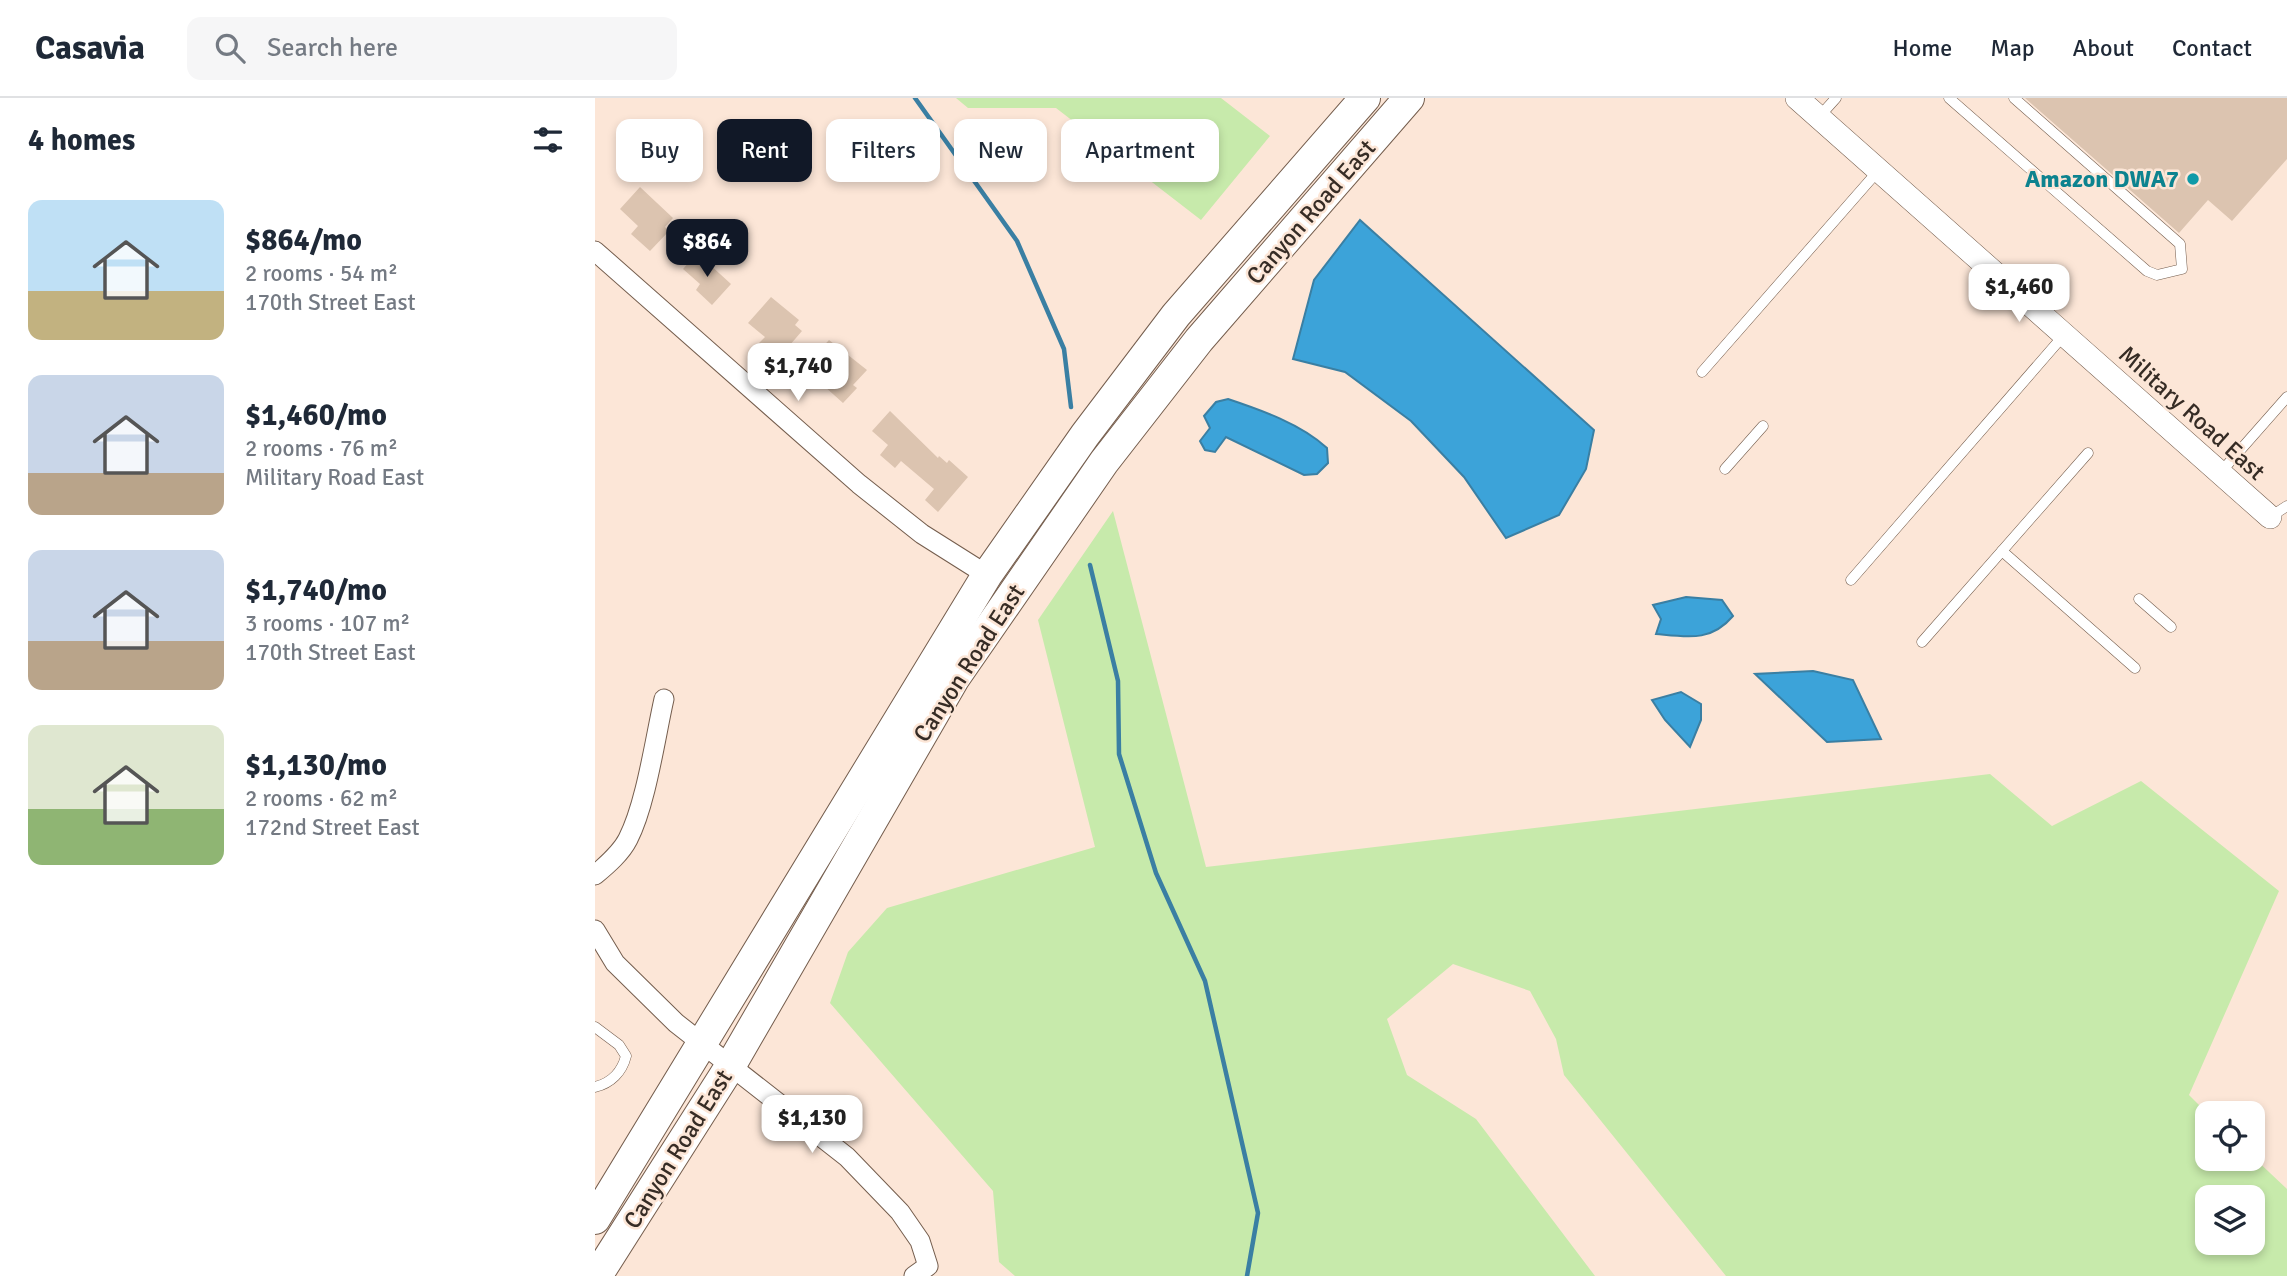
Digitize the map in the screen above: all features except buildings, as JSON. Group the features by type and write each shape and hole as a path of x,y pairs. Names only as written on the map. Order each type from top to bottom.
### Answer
{"main road":[{"name":"Canyon Road East","path":"595,1219 987,575 1085,435 1176,315 1364,98"},
{"name":"Canyon Road East","path":"597,1276 731,1065 954,680 1104,462 1191,350 1409,98"},
{"path":"954,680 993,596 992,581 987,575"}],"street":[{"name":"Military Road East","path":"1797,98 2220,473 2279,512"},
{"path":"595,251 859,484 922,534 987,575"},
{"path":"595,875 628,840 637,817 664,699"},
{"path":"595,930 615,963 675,1023 847,1157 900,1212 920,1241 925,1273"}],"lane":[{"path":"1819,118 1836,98"},
{"path":"1949,98 2147,271 2157,275 2182,269 2179,244 2014,98"},
{"path":"1702,372 1878,170"},
{"path":"1851,580 2064,335"},
{"path":"2220,473 2287,397"},
{"path":"1725,469 1763,426"},
{"path":"1922,642 2088,453"},
{"path":"2002,551 2135,668"},
{"path":"2139,599 2171,627"},
{"path":"595,1027 624,1052 622,1066 608,1082 595,1087"}],"green space":[{"path":"956,98 1221,98 1270,136 1201,220 1152,182 1219,182 1219,119 1070,119 1056,108 968,108"},
{"path":"1113,511 1206,867 1990,774 2052,826 2141,781 2279,891 2189,1095 2195,1101 2195,1171 2265,1171 2265,1168 2287,1189 2287,1276 1726,1276 1564,1075 1556,1039 1530,991 1453,964 1387,1019 1407,1075 1476,1119 1595,1276 1015,1276 999,1262 993,1191 830,1003 848,952 887,908 1095,847 1038,620"}],"water":[{"path":"1360,220 1594,430 1586,469 1559,515 1506,538 1464,477 1411,421 1345,372 1293,359 1314,280"},
{"path":"1228,399 1267,413 1317,439 1327,448 1328,463 1317,474 1304,475 1226,437 1215,452 1205,450 1200,441 1210,428 1204,416 1216,402"},
{"path":"1686,597 1722,600 1733,616 1707,634 1656,634 1661,619 1653,605"},
{"path":"1813,671 1853,680 1881,739 1827,742 1755,674"},
{"path":"1681,692 1701,704 1701,720 1690,747 1665,720 1652,700"}],"waterway":[{"path":"915,98 1017,241 1064,349 1071,407"},
{"path":"1090,565 1118,681 1119,754 1156,873 1205,981 1258,1213 1247,1276"}],"place":[{"name":"Amazon DWA7","path":"2193,179"}]}
